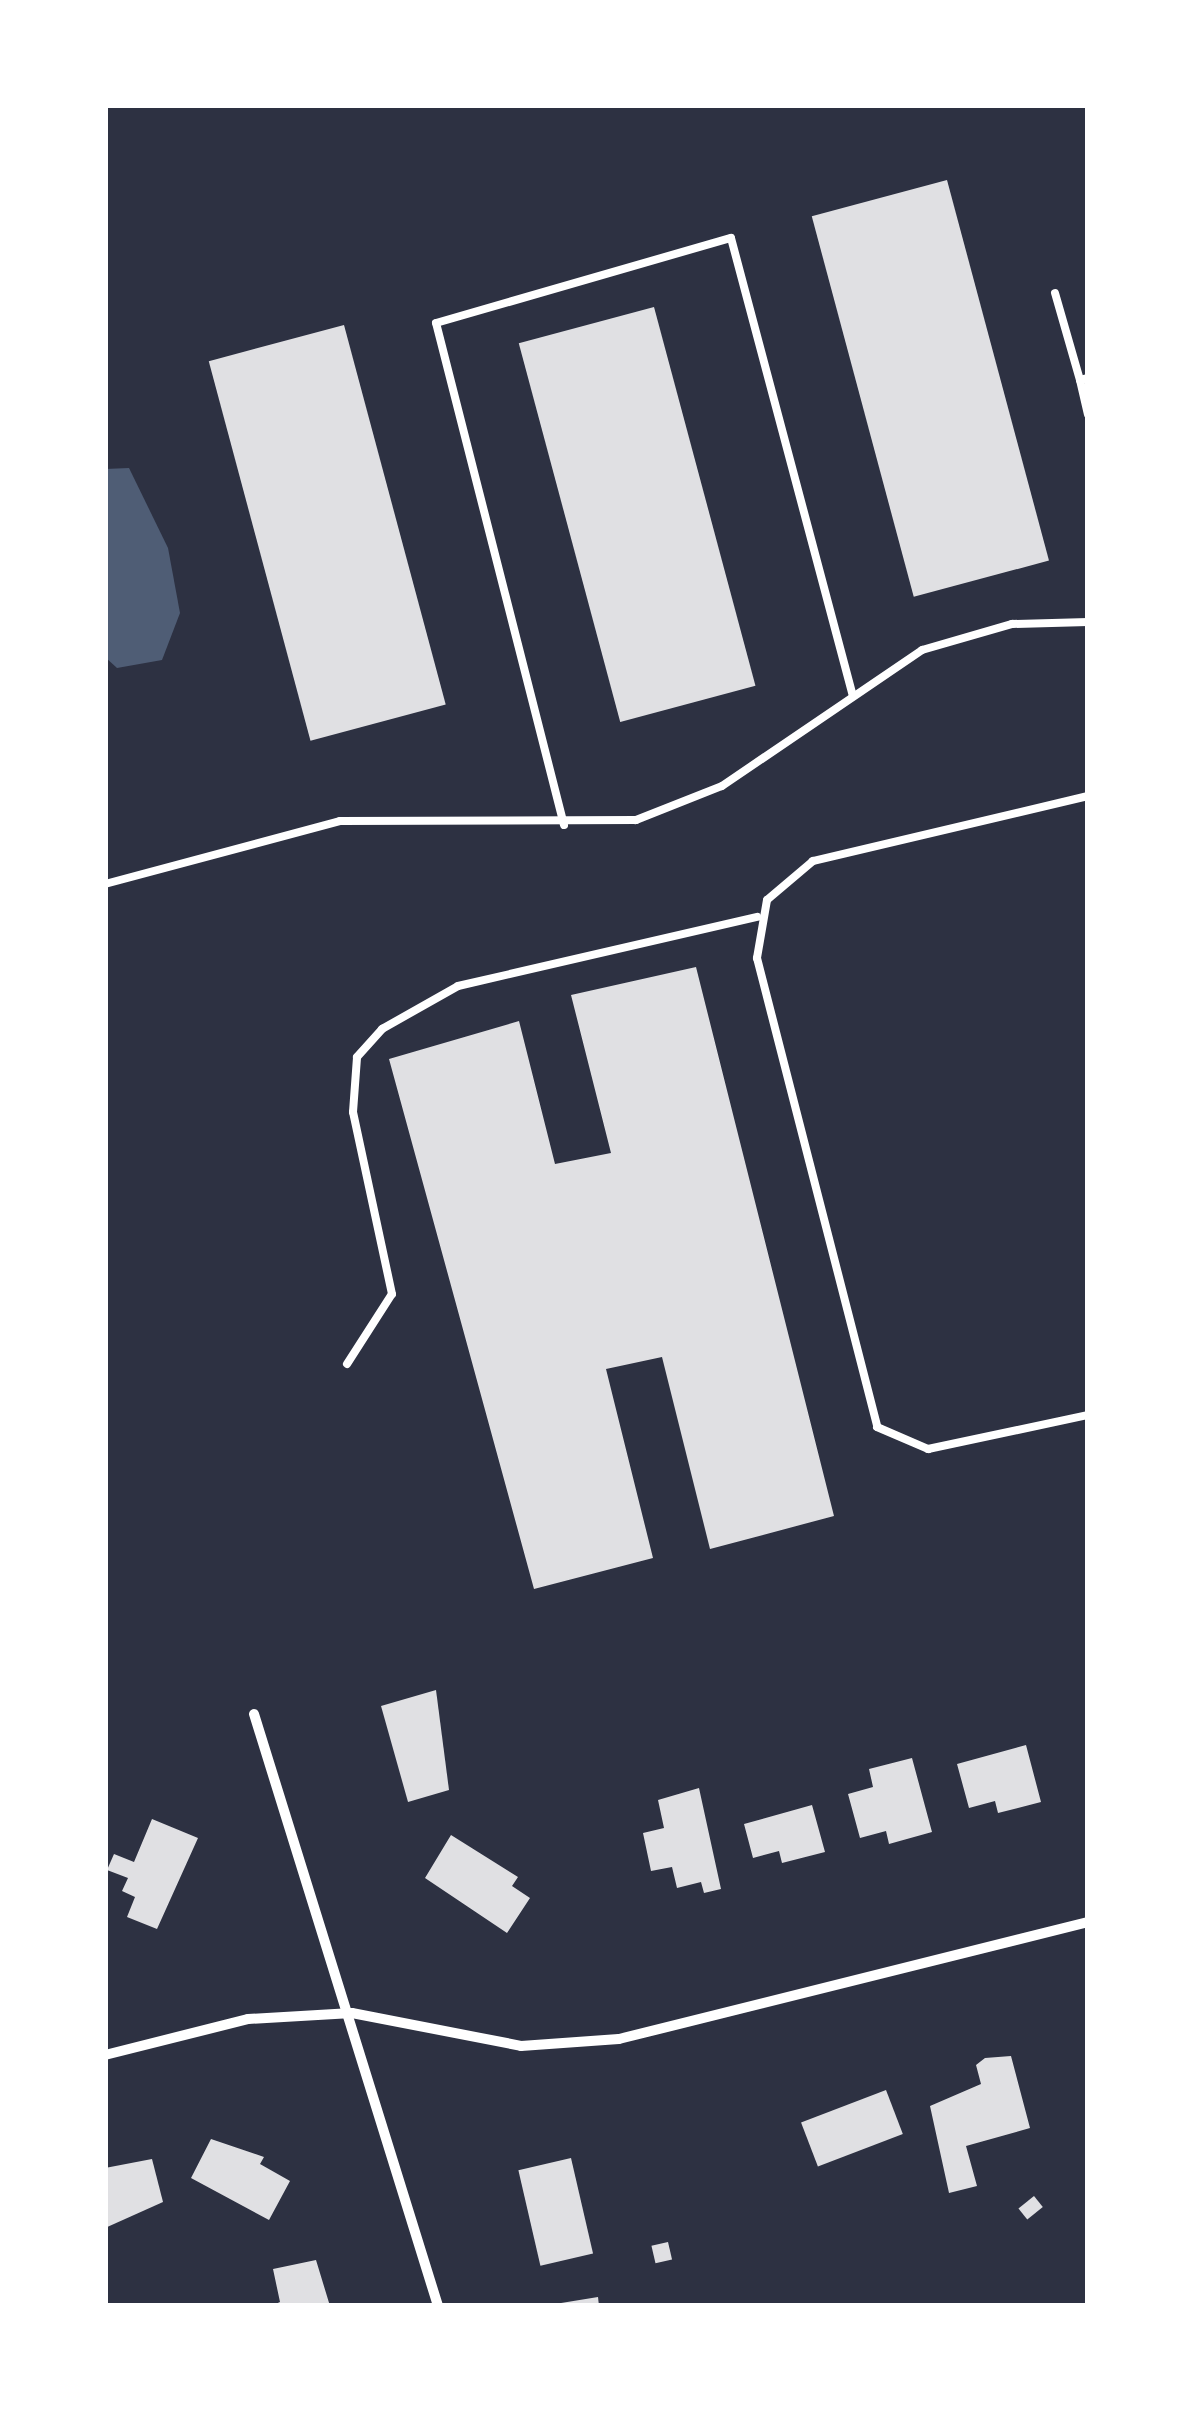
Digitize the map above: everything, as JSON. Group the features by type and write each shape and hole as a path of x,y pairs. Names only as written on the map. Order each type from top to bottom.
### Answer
{"street":[{"path":"254,1714 352,2013 438,2306"},
{"path":"105,2054 248,2019 352,2013 521,2046 619,2038 1088,1922"}],"lane":[{"path":"564,824 436,324 731,238 853,694"},
{"path":"1056,292 1084,379 1088,414"},
{"path":"105,884 340,820 564,824 636,820 722,786 922,650 1012,624 1088,622"},
{"path":"346,1364 392,1294 353,1112 358,1057 382,1030 458,986 757,918 813,861 1088,796"},
{"path":"757,918 757,958 877,1428 928,1450 1088,1415"}],"water":[{"path":"129,468 168,548 180,613 162,660 117,668 105,657 105,469"}],"building":[{"path":"947,180 1049,561 914,597 812,216"},
{"path":"654,307 755,686 620,722 519,343"},
{"path":"344,325 446,705 310,741 209,361"},
{"path":"696,967 834,1516 710,1549 662,1357 606,1369 653,1558 534,1589 389,1059 519,1021 555,1164 611,1153 571,995"},
{"path":"436,1690 449,1790 408,1802 381,1706"},
{"path":"1026,1745 1041,1802 998,1813 995,1801 969,1808 957,1764"},
{"path":"912,1758 932,1832 889,1844 886,1831 860,1838 848,1794 873,1787 869,1769"},
{"path":"699,1788 721,1889 704,1893 701,1882 677,1888 672,1867 651,1871 643,1833 664,1828 658,1800"},
{"path":"812,1805 825,1852 782,1863 779,1851 753,1858 744,1824"},
{"path":"152,1819 198,1838 157,1929 127,1917 135,1897 122,1891 128,1878 107,1870 114,1854 134,1862"},
{"path":"451,1835 518,1877 512,1886 530,1898 507,1933 425,1878"},
{"path":"1011,2056 1030,2128 966,2146 977,2186 949,2193 930,2106 981,2084 976,2065 985,2058"},
{"path":"886,2090 903,2134 818,2166 801,2123"},
{"path":"211,2139 264,2157 260,2164 290,2181 269,2220 191,2178"},
{"path":"571,2158 593,2253 540,2266 518,2170"},
{"path":"152,2159 163,2202 105,2228 105,2168"},
{"path":"1034,2196 1043,2207 1027,2219 1018,2209"},
{"path":"668,2242 672,2260 655,2263 651,2246"},
{"path":"316,2260 330,2306 271,2306 280,2302 273,2269"},
{"path":"598,2297 599,2306 555,2306 555,2304"}]}
